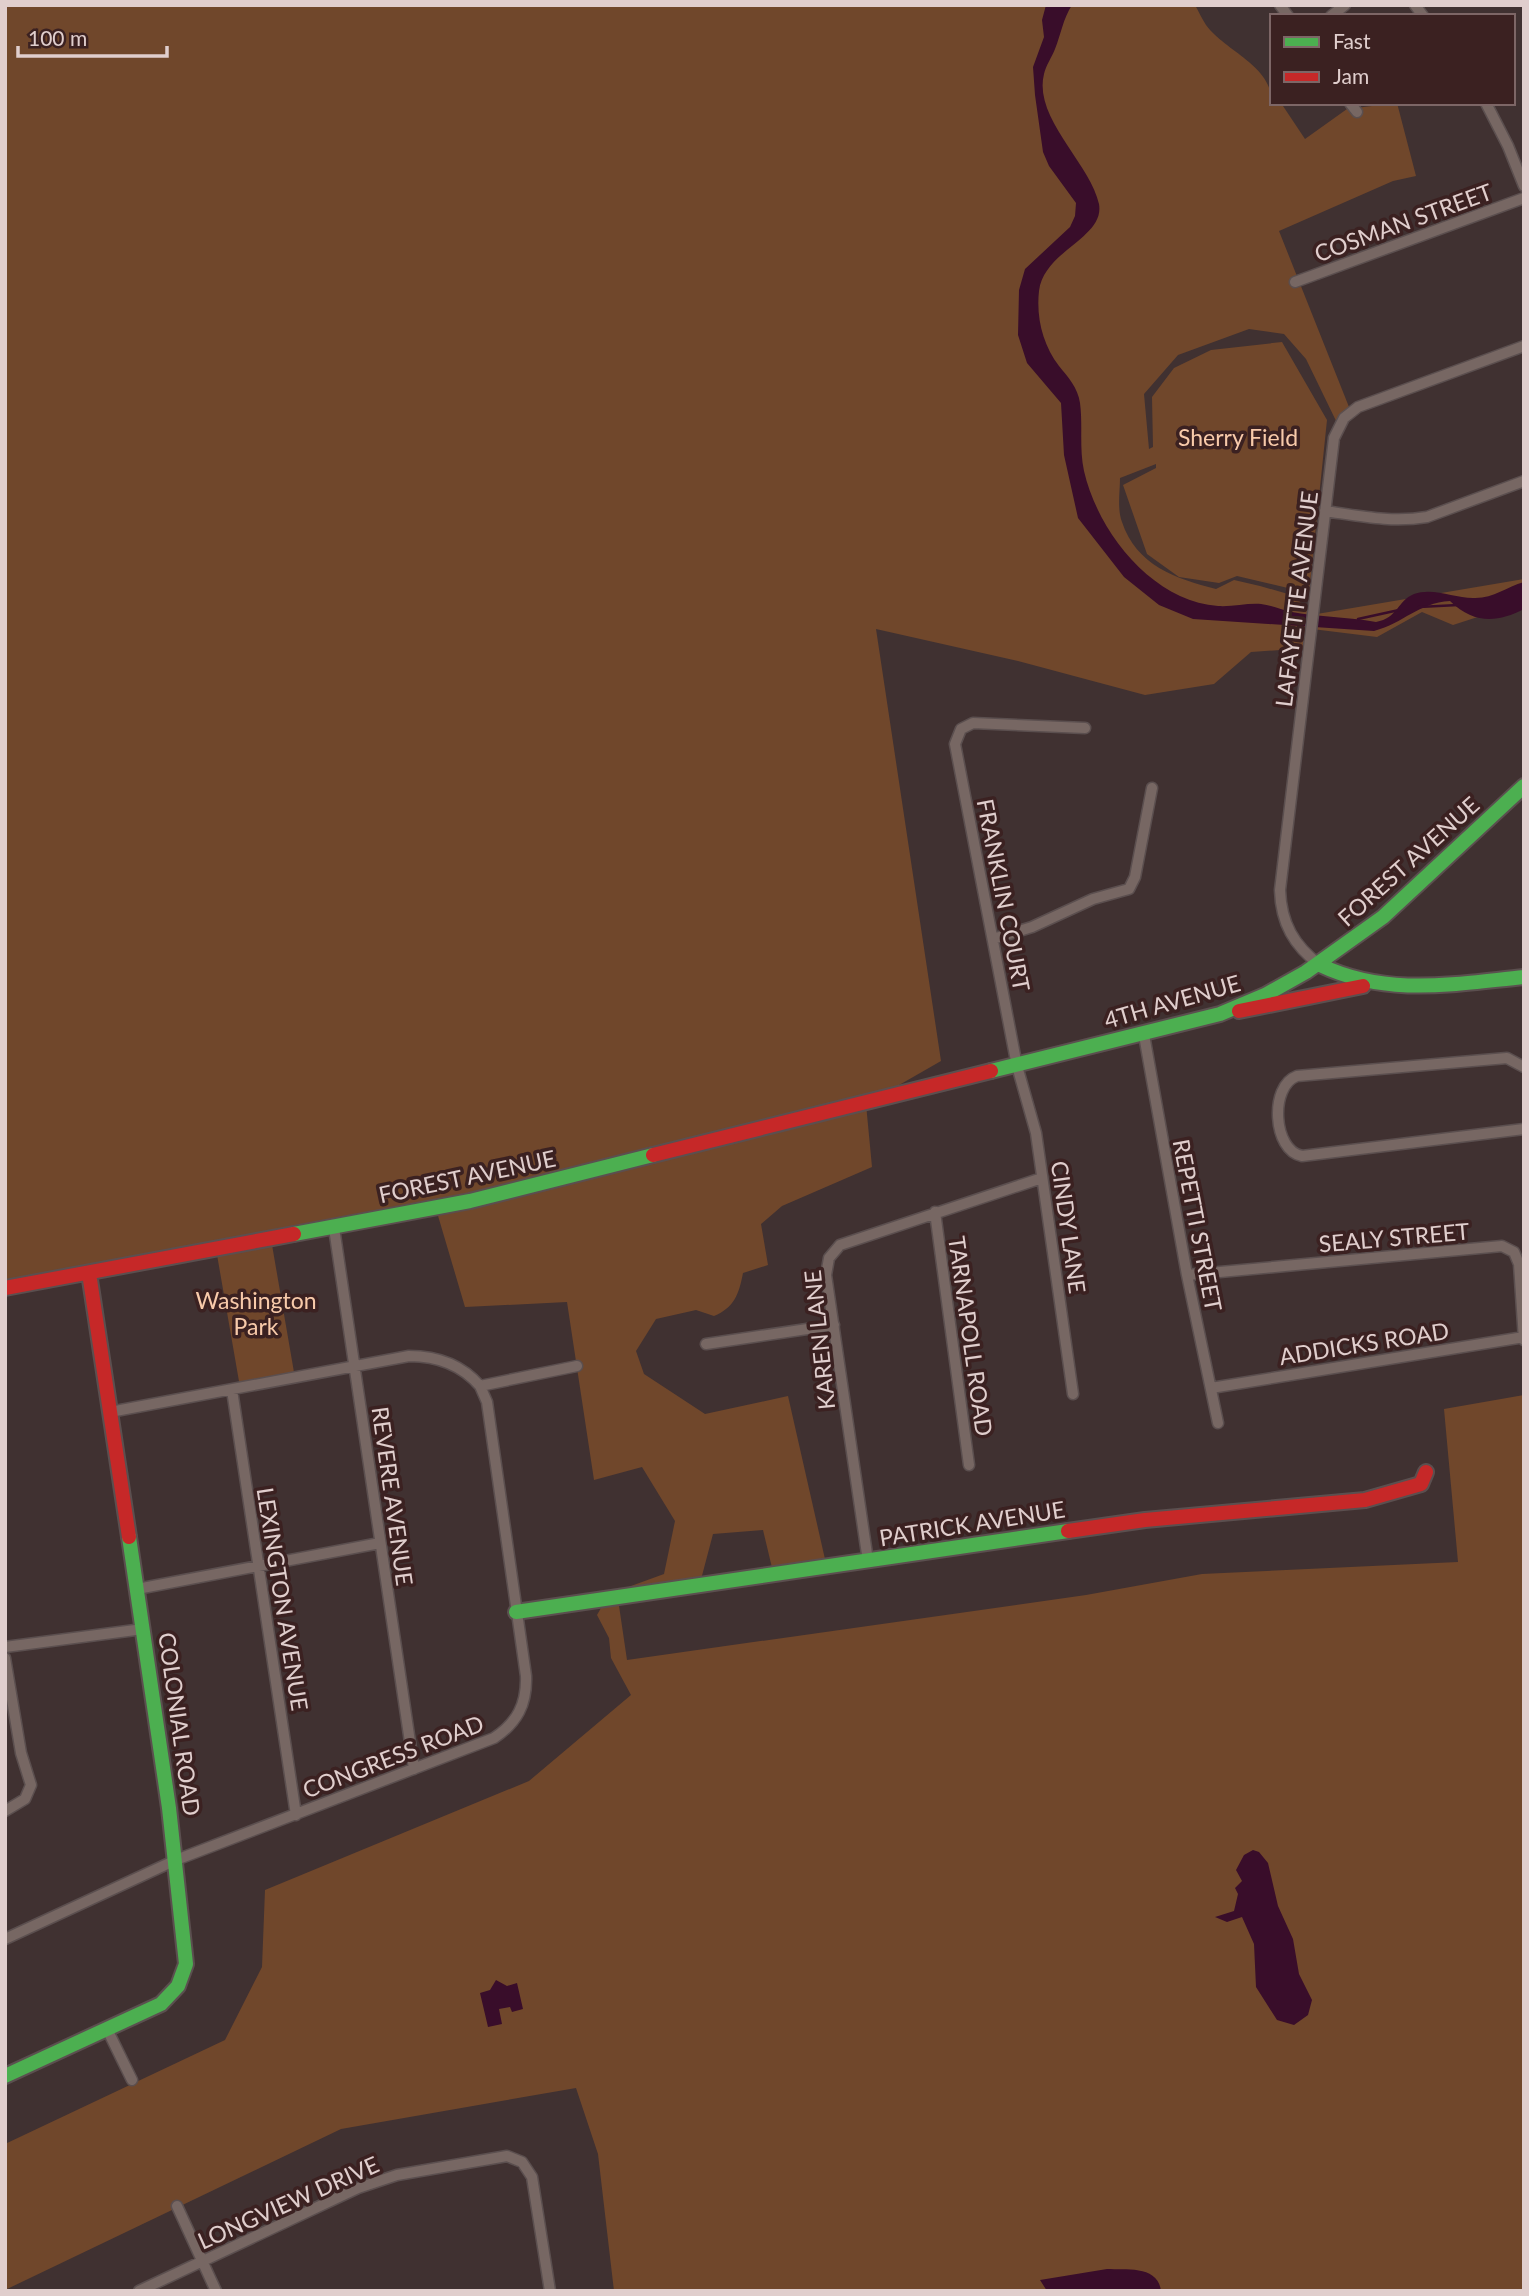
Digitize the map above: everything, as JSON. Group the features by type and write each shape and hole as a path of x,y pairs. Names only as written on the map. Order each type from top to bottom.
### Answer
{"main road":[{"name":"FOREST AVENUE","path":"1320,965 1400,904 1524,786"},
{"path":"1320,965 1350,980 1368,985 1403,988 1524,977"},
{"name":"4TH AVENUE","path":"1017,1066 1220,1014 1269,995 1320,965"},
{"path":"1220,1014 1368,985"},
{"name":"FOREST AVENUE","path":"5,1288 470,1201 1017,1066"},
{"name":"COLONIAL ROAD","path":"5,2076 160,2004 183,1976 187,1951 143,1629 89,1273"},
{"name":"PATRICK AVENUE","path":"516,1612 1183,1516 1365,1500 1421,1484 1426,1472"}],"street":[{"path":"1487,105 1524,186"},
{"name":"COSMAN STREET","path":"1296,282 1524,198"},
{"name":"LAFAYETTE AVENUE","path":"1320,965 1291,935 1284,920 1280,890 1334,438 1348,414 1358,407 1524,346"},
{"path":"1325,511 1410,520 1427,517 1524,481"},
{"name":"FRANKLIN COURT","path":"1017,1066 955,744 959,731 973,723 1086,728"},
{"path":"993,939 1032,928 1093,899 1129,889 1135,877 1152,789"},
{"name":"REPETTI STREET","path":"1144,1035 1187,1275 1218,1423"},
{"path":"1524,1067 1507,1058 1291,1079 1279,1095 1282,1139 1290,1152 1303,1156 1524,1129"},
{"name":"CINDY LANE","path":"1017,1066 1036,1133 1073,1394"},
{"name":"KAREN LANE","path":"868,1562 826,1266 834,1250 852,1240 1042,1178"},
{"name":"TARNAPOLL ROAD","path":"935,1212 969,1465"},
{"name":"REVERE AVENUE","path":"334,1228 414,1769"},
{"name":"SEALY STREET","path":"1187,1275 1502,1246 1514,1252 1520,1264 1524,1338"},
{"path":"706,1344 834,1325"},
{"name":"ADDICKS ROAD","path":"1211,1388 1524,1338"},
{"path":"110,1412 354,1366 423,1356 452,1364 480,1386 577,1366"},
{"name":"CONGRESS ROAD","path":"5,1939 176,1860 494,1738 515,1721 526,1689 487,1402 480,1386"},
{"name":"LEXINGTON AVENUE","path":"232,1390 296,1815"},
{"path":"136,1589 380,1543"},
{"path":"5,1647 143,1629"},
{"path":"5,1658 21,1753 31,1785 25,1799 5,1811"},
{"path":"107,2029 132,2080"},
{"name":"LONGVIEW DRIVE","path":"139,2291 358,2188 397,2175 507,2157 522,2162 533,2176 549,2290"},
{"path":"177,2206 216,2291"}],"green space":[{"path":"5,5 1195,5 1215,35 1265,79 1270,90 1270,105 1282,105 1305,139 1347,109 1398,105 1416,176 1393,181 1279,231 1351,412 1339,427 1306,359 1284,334 1249,329 1178,355 1144,394 1149,449 1153,447 1152,397 1174,368 1211,350 1282,342 1327,420 1309,593 1237,576 1219,583 1179,577 1147,554 1123,485 1156,468 1156,464 1120,478 1120,517 1128,537 1137,549 1159,568 1172,575 1216,589 1234,580 1295,596 1311,615 1524,579 1524,602 1453,625 1422,612 1377,637 1312,629 1308,648 1251,652 1214,684 1145,695 1018,661 876,629 941,1061 866,1104 872,1167 782,1206 761,1224 768,1265 743,1273 737,1294 726,1309 714,1316 696,1310 656,1319 636,1351 644,1374 705,1414 788,1396 827,1568 774,1576 763,1530 713,1534 699,1587 618,1599 627,1660 1086,1595 1202,1574 1458,1562 1444,1409 1524,1395 1524,2291 614,2291 598,2154 576,2088 341,2129 5,2290 5,2144 225,2040 262,1967 265,1890 529,1781 631,1695 611,1658 609,1638 597,1615 609,1594 664,1574 675,1521 642,1467 594,1480 567,1302 465,1307 436,1209 271,1239 295,1378 240,1387 216,1249 5,1288"}],"shaded area":[{"path":"1046,5 1072,5 1044,74 1043,91 1047,107 1054,124 1094,188 1099,204 1098,216 1093,226 1051,265 1043,277 1038,301 1040,321 1049,349 1077,392 1081,412 1084,471 1091,494 1115,539 1150,577 1171,591 1194,601 1218,606 1261,604 1302,614 1376,622 1389,617 1408,597 1421,592 1480,598 1524,582 1524,609 1504,617 1486,619 1468,614 1450,601 1429,605 1374,631 1193,619 1159,605 1124,577 1078,518 1064,455 1061,403 1027,363 1018,335 1019,290 1025,269 1070,227 1075,216 1076,203 1049,166 1043,152 1035,95 1033,67 1044,37 1042,20"},
{"path":"1253,1850 1259,1852 1268,1863 1278,1906 1293,1939 1299,1974 1312,2000 1308,2015 1294,2025 1277,2020 1256,1987 1254,1944 1242,1917 1227,1922 1215,1917 1234,1911 1238,1894 1235,1888 1242,1881 1236,1870 1244,1855"},
{"path":"496,1980 507,1986 517,1983 523,2009 512,2012 510,2007 499,2009 502,2024 488,2027 480,1993 490,1990"},
{"path":"1107,2269 1148,2273 1159,2283 1161,2291 1047,2291 1040,2280"}],"waterway":[{"path":"1419,607 1458,605"},
{"path":"1358,619 1399,610"}],"traffic: fast":[{"path":"991,1071 1220,1014 1265,995 1306,972 1383,917 1524,786"},
{"path":"1320,965 1345,975 1395,985 1446,985 1524,977"},
{"path":"294,1234 470,1201 653,1155"},
{"path":"516,1612 1068,1531"},
{"path":"5,2076 161,2004 178,1986 186,1964 169,1808 129,1537"}],"traffic: jam":[{"path":"1239,1011 1363,986"},
{"path":"653,1155 991,1071"},
{"path":"5,1288 294,1234"},
{"path":"89,1273 129,1537"},
{"path":"1068,1531 1145,1520 1365,1500 1421,1484 1426,1472"}],"park label":[{"name":"Sherry Field","path":"1238,437"},
{"name":"Washington Park","path":"256,1313"}]}
